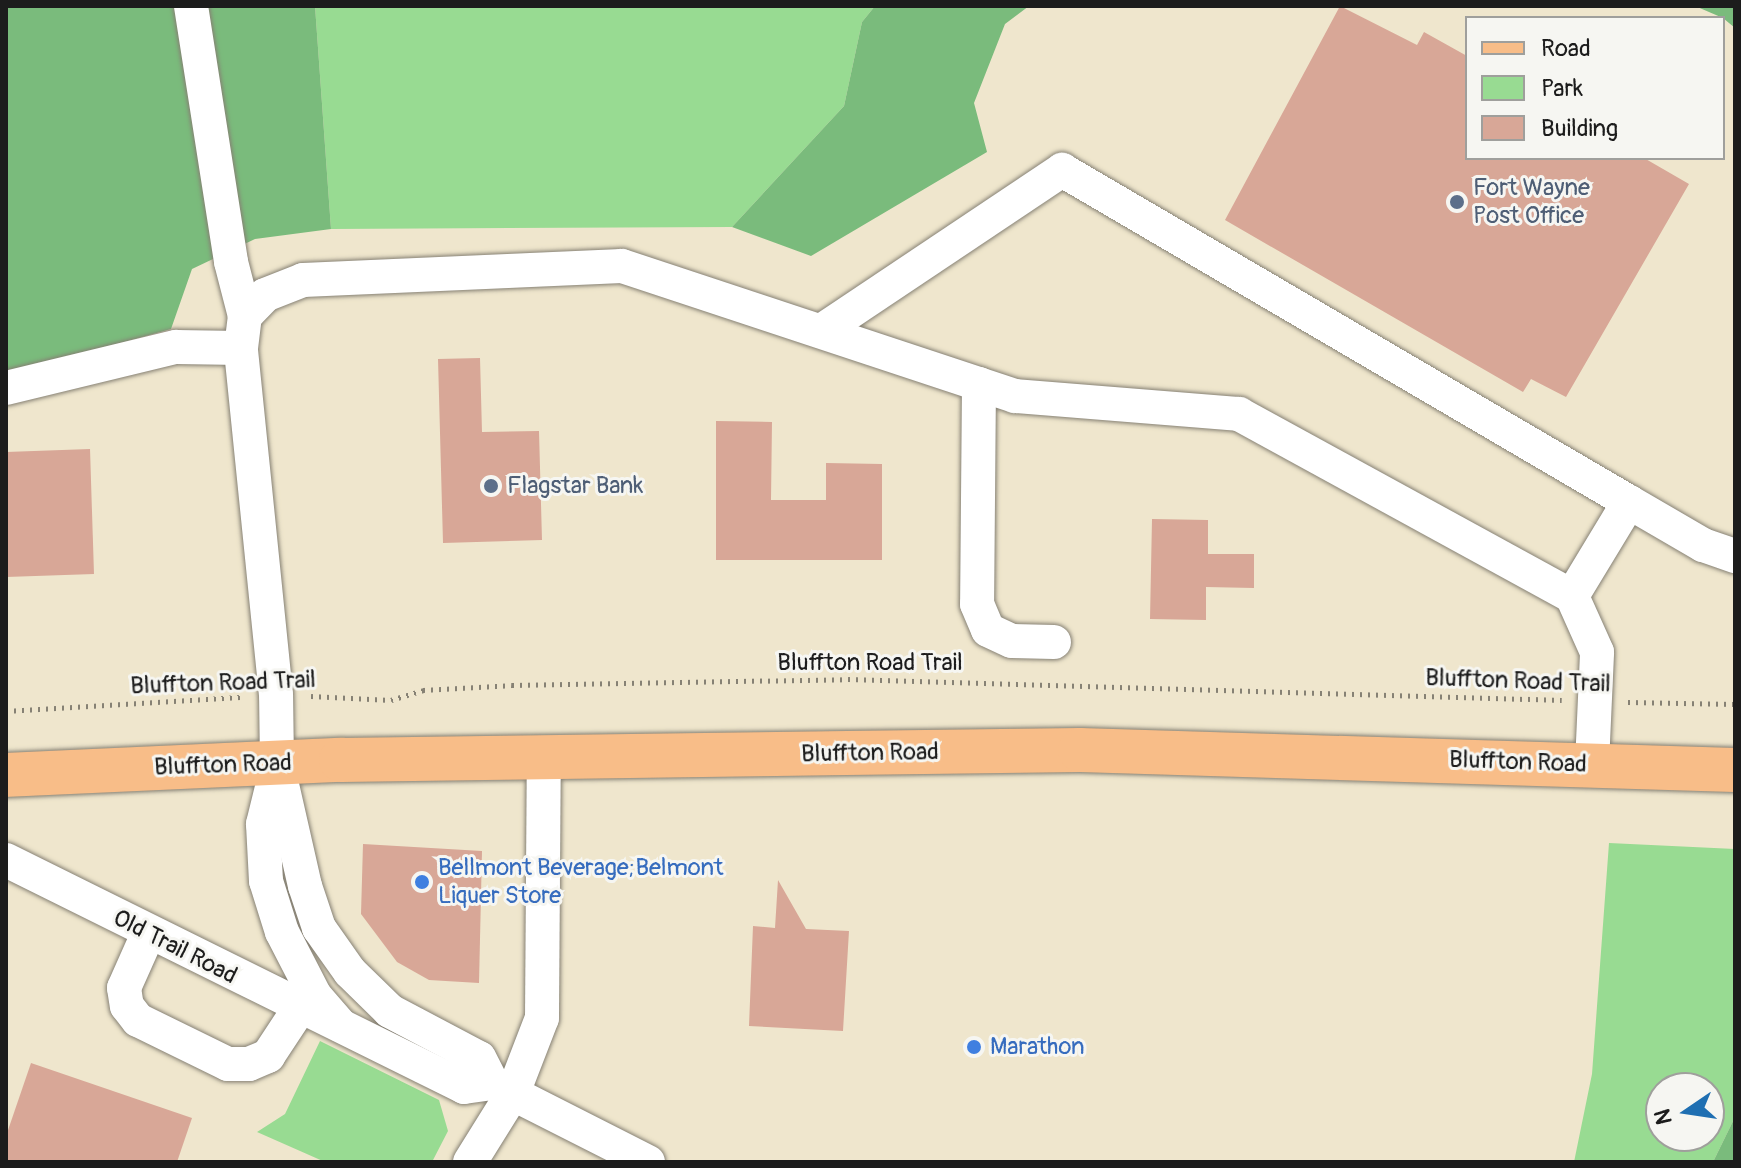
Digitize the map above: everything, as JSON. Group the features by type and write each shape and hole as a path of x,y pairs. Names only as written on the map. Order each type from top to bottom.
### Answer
{"main road":[{"name":"Bluffton Road","path":"6,775 277,763 1080,750 1735,770"}],"street":[{"path":"191,6 243,332 276,695 277,763"},
{"path":"823,330 1062,170 1703,545 1735,556"},
{"path":"6,388 243,332 265,295 303,280 622,266 1015,396 1239,414 1572,596 1597,652 1592,764"},
{"path":"979,384 977,604 988,630 1012,641 1054,642"},
{"path":"1572,596 1629,502"},
{"path":"470,1162 502,1088 542,1018 544,758"},
{"name":"Old Trail Road","path":"277,763 263,824 266,881 282,932 315,996 345,1031"},
{"name":"Old Trail Road","path":"277,763 319,928 350,972 390,1011 479,1058 502,1088"},
{"name":"Old Trail Road","path":"6,860 299,1009 464,1087 502,1088 648,1162"},
{"path":"148,934 124,988 127,1006 138,1020 228,1064 249,1064 268,1056 299,1009"}],"path":[{"name":"Bluffton Road Trail","path":"6,711 276,695 391,700 423,690 512,685 848,679 1735,704"}],"green space":[{"path":"6,6 315,6 331,229 255,239 192,269 171,329 6,375"},
{"path":"315,6 875,6 862,22 844,106 732,227 331,229"},
{"path":"875,6 1029,6 1005,24 974,103 987,152 811,256 732,227 844,106 862,22"},
{"path":"1695,6 1735,6 1735,28 1725,16"},
{"path":"1609,843 1735,849 1735,1117 1725,1137 1725,1072 1645,1072 1645,1152 1718,1152 1713,1162 1574,1162 1592,1074"},
{"path":"320,1041 439,1100 448,1131 432,1162 325,1162 257,1132 285,1114"},
{"path":"1735,1117 1735,1162 1713,1162 1718,1152 1725,1152 1725,1137"}],"building":[{"name":"Fort Wayne Post Office","path":"1340,6 1417,45 1424,32 1465,55 1465,160 1647,160 1689,184 1566,397 1531,379 1523,392 1225,220"},
{"name":"Flagstar Bank","path":"480,358 482,432 539,431 542,540 443,543 438,359"},
{"path":"716,421 772,422 771,500 826,500 826,463 882,464 882,560 716,560"},
{"path":"90,449 94,574 6,577 6,452"},
{"path":"1152,519 1208,520 1208,554 1254,554 1254,588 1206,587 1206,620 1150,619"},
{"name":"Bellmont Beverage;Belmont Liquer Store","path":"363,844 482,851 479,983 429,980 397,962 361,914"},
{"path":"778,880 806,929 849,931 843,1031 749,1026 753,926 775,928"},
{"path":"31,1063 192,1118 177,1162 6,1162 6,1136"}],"place":[{"name":"Fort Wayne Post Office","path":"1457,202"},
{"name":"Flagstar Bank","path":"491,486"},
{"name":"Bellmont Beverage;Belmont Liquer Store","path":"422,882"},
{"name":"Marathon","path":"974,1047"}]}
